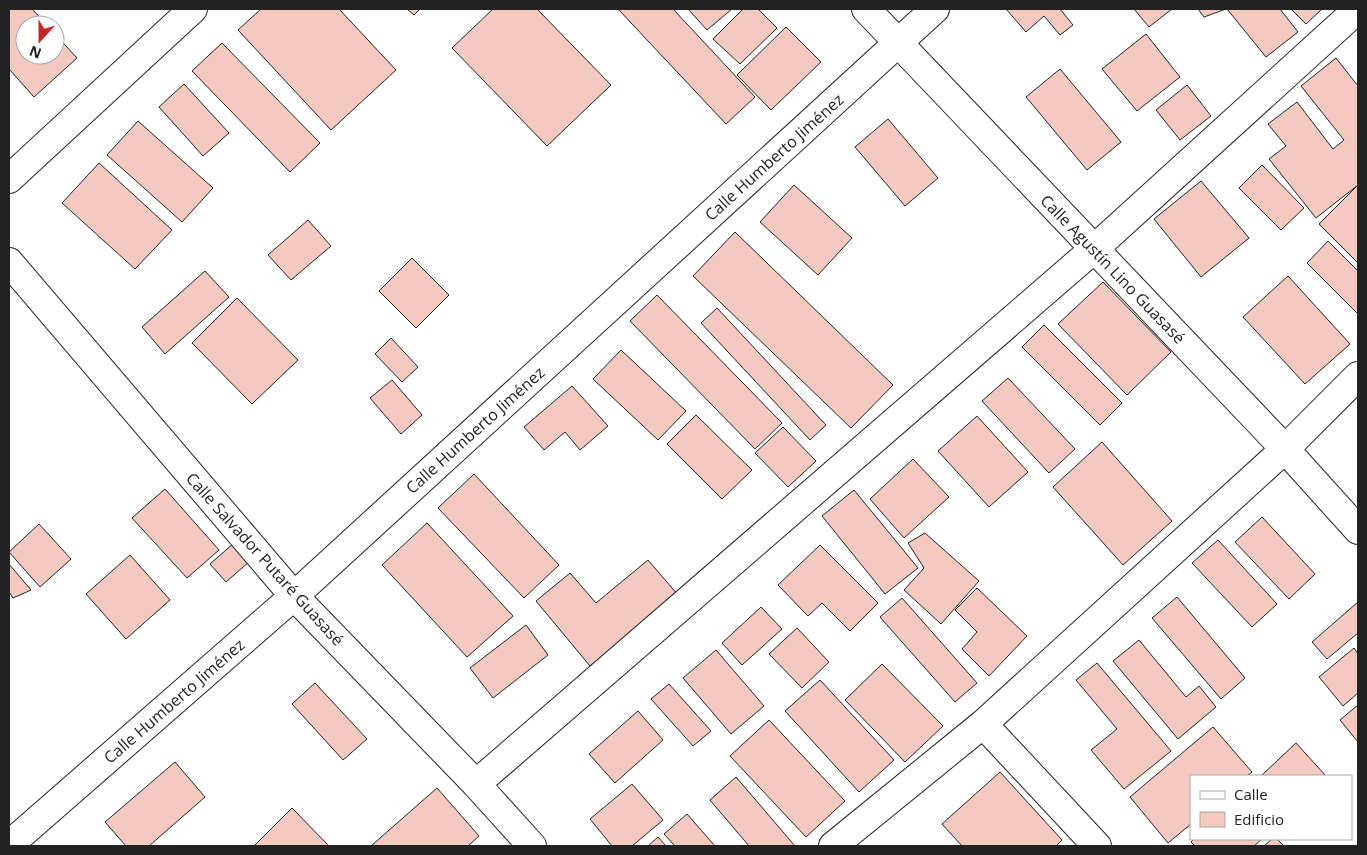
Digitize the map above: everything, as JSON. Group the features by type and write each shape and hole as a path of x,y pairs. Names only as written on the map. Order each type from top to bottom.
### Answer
{"street":[{"path":"9,179 193,9"},
{"name":"Calle Agustín Lino Guasasé","path":"866,9 1285,449 1358,530"},
{"name":"Calle Humberto Jiménez","path":"9,845 294,596 935,9"},
{"path":"476,784 1094,249 1358,9"},
{"name":"Calle Salvador Putaré Guasasé","path":"9,262 294,596 476,784 532,846"},
{"path":"833,846 983,724 1285,449 1358,376"},
{"path":"983,724 1097,846"}],"building":[{"path":"9,9 32,9 38,15 15,15 15,65 65,65 65,45 77,58 34,97 9,69"},
{"path":"261,9 339,9 396,70 331,130 238,30"},
{"path":"407,9 420,9 414,15"},
{"path":"493,9 537,9 611,85 547,146 452,48"},
{"path":"618,9 673,9 755,97 726,124"},
{"path":"688,9 732,9 707,30"},
{"path":"743,9 758,9 777,28 740,64 713,39"},
{"path":"1006,9 1060,9 1073,25 1060,35 1044,16 1026,32"},
{"path":"1134,9 1172,9 1149,27"},
{"path":"1198,9 1226,9 1204,17"},
{"path":"1227,9 1280,9 1298,32 1266,57"},
{"path":"1291,9 1322,9 1306,24"},
{"path":"786,27 821,62 771,110 737,75"},
{"path":"1146,34 1180,77 1137,111 1102,69"},
{"path":"222,43 320,143 290,172 192,71"},
{"path":"1336,58 1358,86 1358,185 1316,218 1269,159 1286,146 1268,124 1297,102 1333,149 1344,140 1301,86"},
{"path":"1060,69 1121,142 1087,170 1026,97"},
{"path":"184,84 229,133 203,156 159,107"},
{"path":"1187,85 1211,116 1180,140 1156,110"},
{"path":"888,119 938,178 905,206 855,147"},
{"path":"138,121 213,188 182,222 107,155"},
{"path":"99,163 172,230 135,269 62,203"},
{"path":"1262,165 1304,208 1281,230 1239,188"},
{"path":"1201,181 1249,238 1201,277 1154,219"},
{"path":"794,185 852,238 818,275 760,222"},
{"path":"1357,186 1358,188 1358,263 1319,224"},
{"path":"308,220 331,246 291,280 268,255"},
{"path":"735,232 893,385 851,428 693,276"},
{"path":"1328,241 1358,271 1358,314 1307,263"},
{"path":"412,258 449,295 416,328 379,291"},
{"path":"205,271 229,297 165,354 142,327"},
{"path":"1288,276 1350,344 1305,384 1243,317"},
{"path":"1103,282 1171,352 1127,395 1058,324"},
{"path":"657,295 782,423 755,449 630,321"},
{"path":"237,298 298,360 252,404 192,343"},
{"path":"717,308 826,425 810,440 701,323"},
{"path":"1044,325 1122,403 1100,425 1022,347"},
{"path":"391,338 418,367 402,382 375,354"},
{"path":"621,350 686,411 658,440 593,379"},
{"path":"1008,378 1075,449 1049,473 982,401"},
{"path":"392,380 422,415 401,434 370,398"},
{"path":"572,386 608,426 580,450 565,432 544,450 524,427"},
{"path":"696,415 752,470 722,499 667,444"},
{"path":"977,416 1028,472 989,507 938,451"},
{"path":"783,427 816,461 788,487 755,453"},
{"path":"1102,442 1172,521 1123,565 1053,487"},
{"path":"913,459 949,497 904,538 870,499"},
{"path":"474,474 559,565 524,598 438,508"},
{"path":"165,489 219,550 187,578 132,518"},
{"path":"854,490 918,568 885,594 822,516"},
{"path":"1262,517 1315,574 1289,599 1235,542"},
{"path":"427,523 513,616 467,657 382,565"},
{"path":"39,524 71,559 40,587 9,552"},
{"path":"925,533 979,581 941,624 904,590 924,568 908,543"},
{"path":"1218,540 1277,604 1252,627 1192,563"},
{"path":"234,543 250,561 226,582 210,564"},
{"path":"820,545 878,603 850,631 822,603 808,616 778,585"},
{"path":"130,555 170,600 126,639 86,594"},
{"path":"648,560 678,595 590,666 536,601 570,573 596,603"},
{"path":"9,564 31,590 13,598 9,592"},
{"path":"977,588 1027,636 989,676 962,649 977,632 955,610"},
{"path":"1177,597 1245,678 1221,699 1152,618"},
{"path":"902,598 977,683 955,702 880,617"},
{"path":"1358,602 1358,633 1327,659 1312,642"},
{"path":"761,607 782,629 742,665 722,643"},
{"path":"526,625 548,655 493,698 470,668"},
{"path":"797,628 829,662 802,688 769,654"},
{"path":"1139,640 1186,697 1199,686 1216,707 1178,739 1113,661"},
{"path":"1354,648 1358,654 1358,693 1343,706 1319,677"},
{"path":"716,650 764,706 731,734 683,678"},
{"path":"1097,663 1171,751 1124,789 1091,750 1117,729 1076,680"},
{"path":"882,664 943,726 905,762 845,700"},
{"path":"820,680 894,760 859,792 785,711"},
{"path":"315,683 367,739 343,760 292,704"},
{"path":"669,684 711,731 693,746 651,699"},
{"path":"1358,705 1358,742 1340,720"},
{"path":"638,711 663,740 615,783 589,754"},
{"path":"769,720 845,801 806,837 730,756"},
{"path":"1213,727 1252,772 1248,775 1190,775 1190,825 1168,843 1130,797"},
{"path":"1296,743 1325,775 1262,775"},
{"path":"175,762 205,797 149,846 126,846 105,822"},
{"path":"1000,772 1062,840 1056,846 962,846 942,824"},
{"path":"736,777 795,846 749,846 710,800"},
{"path":"632,784 663,820 632,846 612,846 590,819"},
{"path":"437,788 479,836 468,846 371,846"},
{"path":"292,808 329,846 254,846"},
{"path":"687,814 715,846 675,846 664,834"},
{"path":"658,837 666,846 648,846"},
{"path":"1193,840 1261,840 1254,846 1195,846 1191,842"},
{"path":"1271,840 1278,840 1284,846 1264,846"}]}
